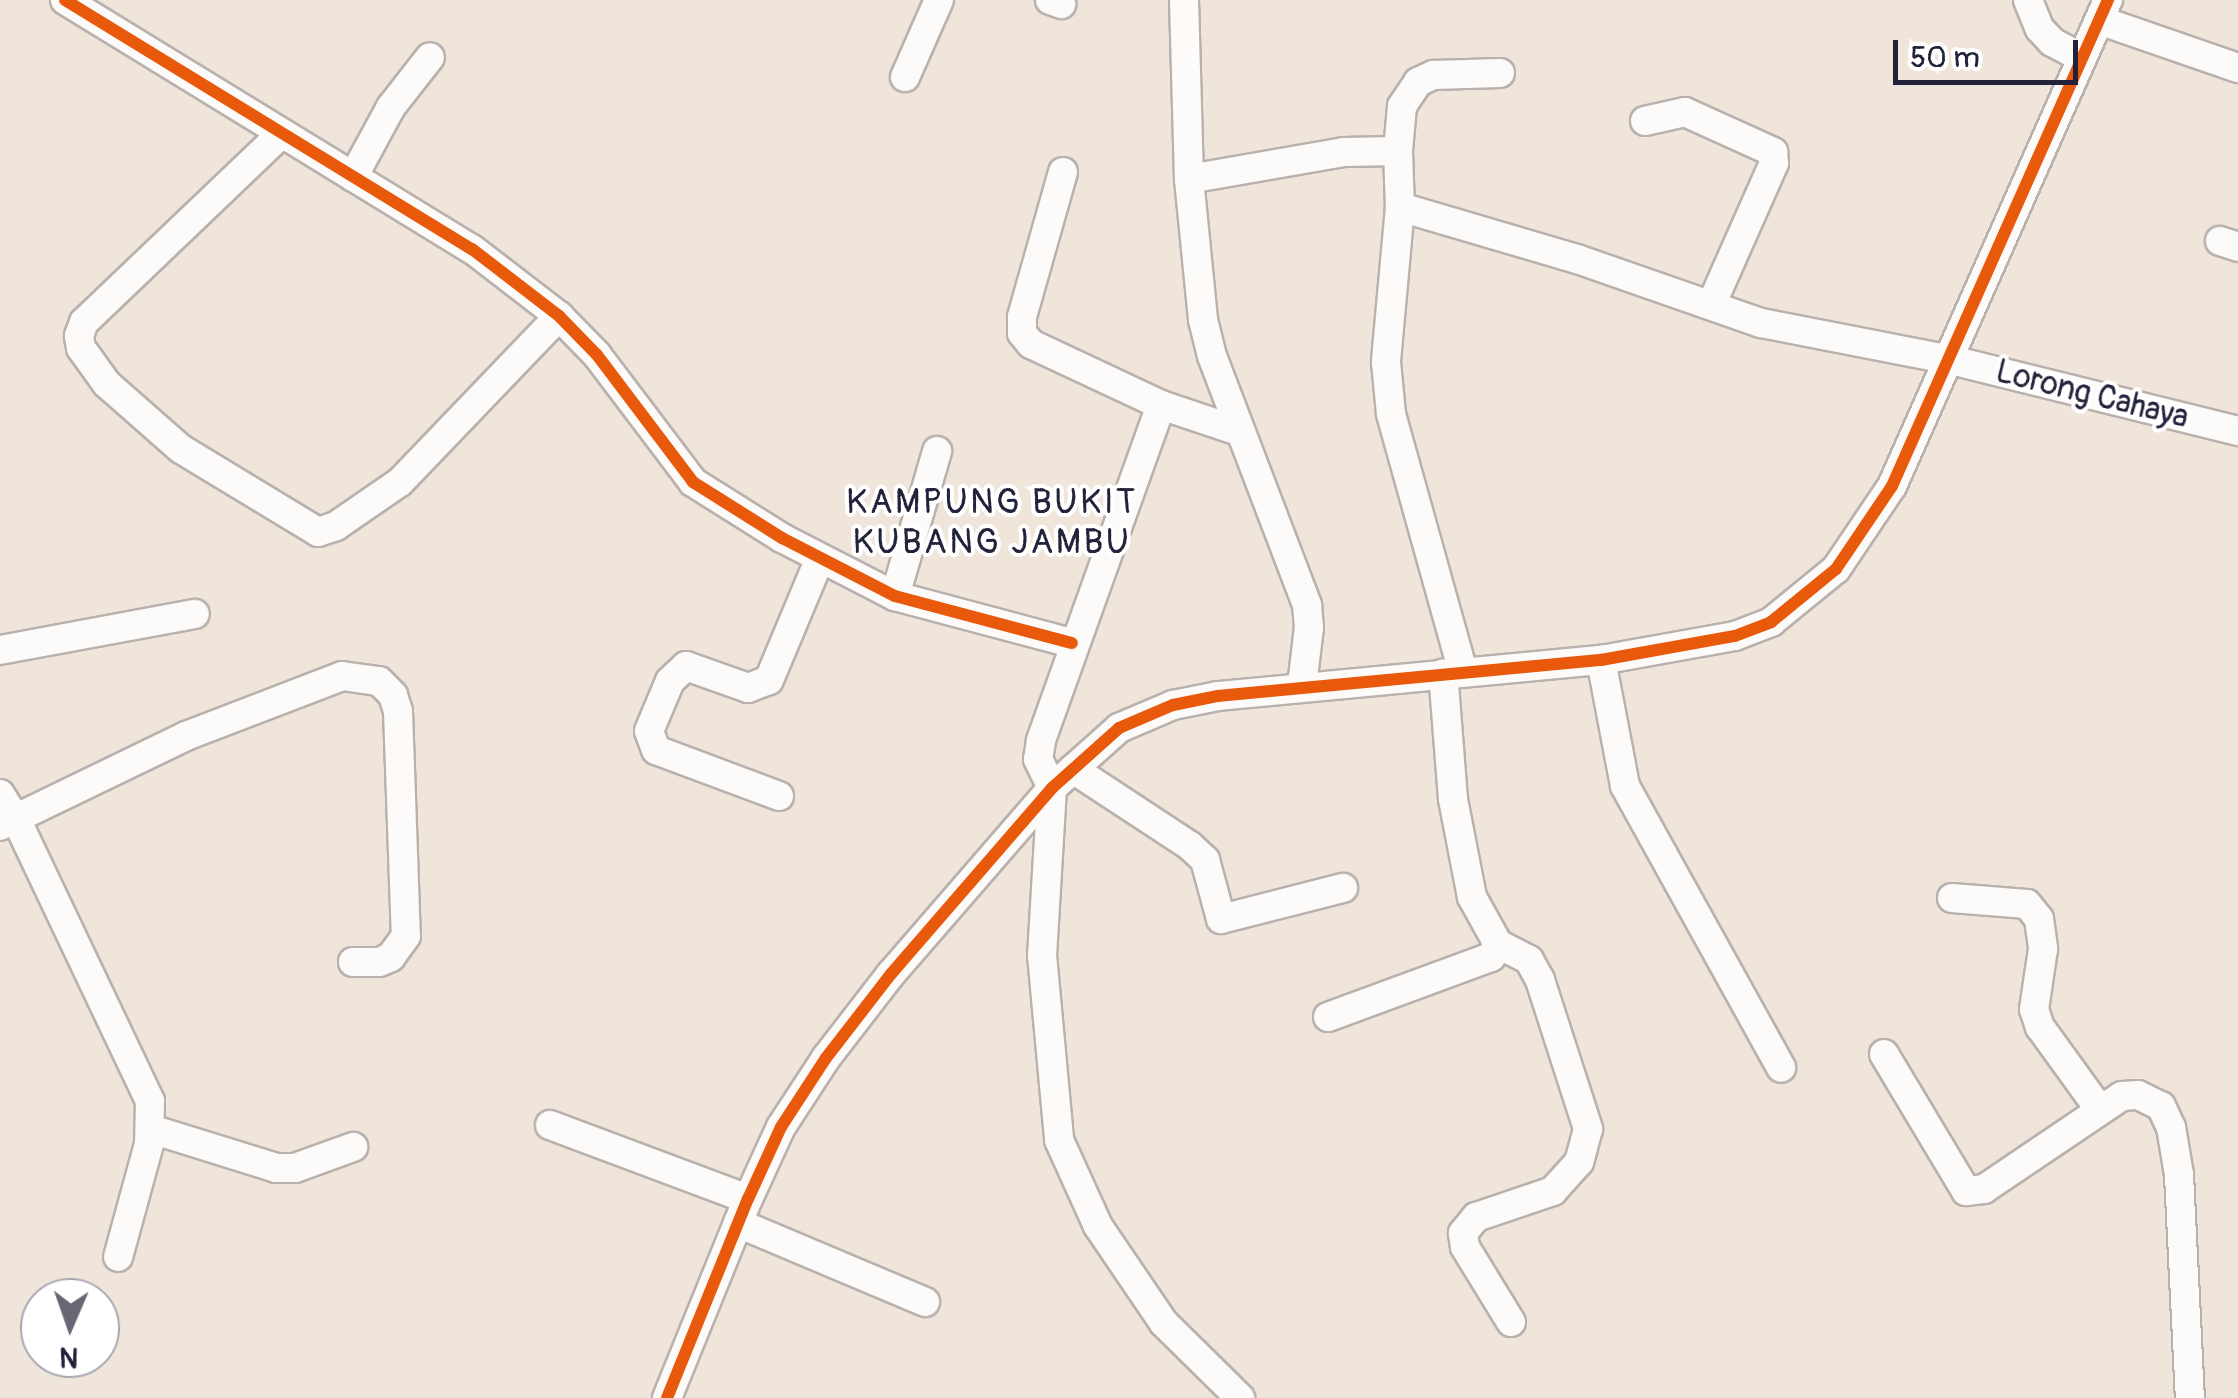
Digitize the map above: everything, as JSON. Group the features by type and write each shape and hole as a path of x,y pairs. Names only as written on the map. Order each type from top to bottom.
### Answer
{"street":[{"path":"65,0 280,136 451,234 558,316 597,354 692,482 820,558 895,596 1072,643"},
{"path":"904,77 939,0"},
{"path":"1184,0 1189,179 1202,320 1306,605 1310,627 1302,686"},
{"path":"2028,0 2040,29 2052,42 2082,58"},
{"path":"668,1398 781,1127 826,1058 890,974 1052,788 1119,728 1173,705 1302,686 1601,660 1735,636 1771,622 1802,601 1836,568 1892,486 2104,10 2238,68"},
{"path":"353,178 390,107 430,56"},
{"path":"1500,72 1433,75 1418,82 1402,106 1398,152 1400,208 1386,362 1391,414 1453,672 1453,799 1472,897 1498,944 1528,960 1540,980 1588,1130 1579,1162 1554,1191 1476,1217 1463,1233 1466,1247 1511,1322"},
{"path":"1645,121 1685,112 1773,152 1774,163 1712,305"},
{"path":"280,136 84,322 78,336 81,348 106,384 181,449 318,532 336,526 400,482 558,316"},
{"path":"1189,179 1343,152 1398,152"},
{"path":"1063,172 1022,317 1022,333 1030,344 1161,406 1240,432"},
{"name":"Lorong Cahaya","path":"1400,208 1577,259 1795,331 1947,359 2238,432"},
{"path":"1161,406 1072,643 1038,758 1052,788 1042,955 1059,1140 1098,1226 1164,1323 1240,1398"},
{"path":"895,596 937,451"},
{"path":"780,796 656,750 649,732 670,681 686,666 748,688 769,680 820,558"},
{"path":"0,650 195,614"},
{"path":"1601,660 1625,786 1781,1068"},
{"path":"9,823 186,736 342,676 379,682 393,695 398,711 406,936 391,957 379,962 352,962"},
{"path":"1073,769 1190,846 1205,860 1221,919 1343,888"},
{"path":"0,794 9,823 150,1102 151,1128 118,1257"},
{"path":"1952,898 2028,904 2039,920 2043,949 2034,1009 2040,1027 2100,1110"},
{"path":"1328,1016 1491,956 1498,944"},
{"path":"1884,1054 1966,1192 1984,1189 2122,1096 2138,1095 2161,1106 2170,1127 2179,1175 2190,1398"},
{"path":"550,1125 743,1211 925,1302"},
{"path":"151,1128 276,1168 295,1168 353,1147"}],"cycle path":[{"path":"65,0 472,249 559,316 597,355 693,482 782,538 895,596 1072,643"},
{"path":"667,1398 781,1127 826,1058 891,974 1052,788 1119,728 1173,705 1218,696 1601,660 1735,636 1771,622 1836,569 1892,486 2108,0"}],"district":[{"name":"KAMPUNG BUKIT KUBANG JAMBU","path":"992,522"}]}
